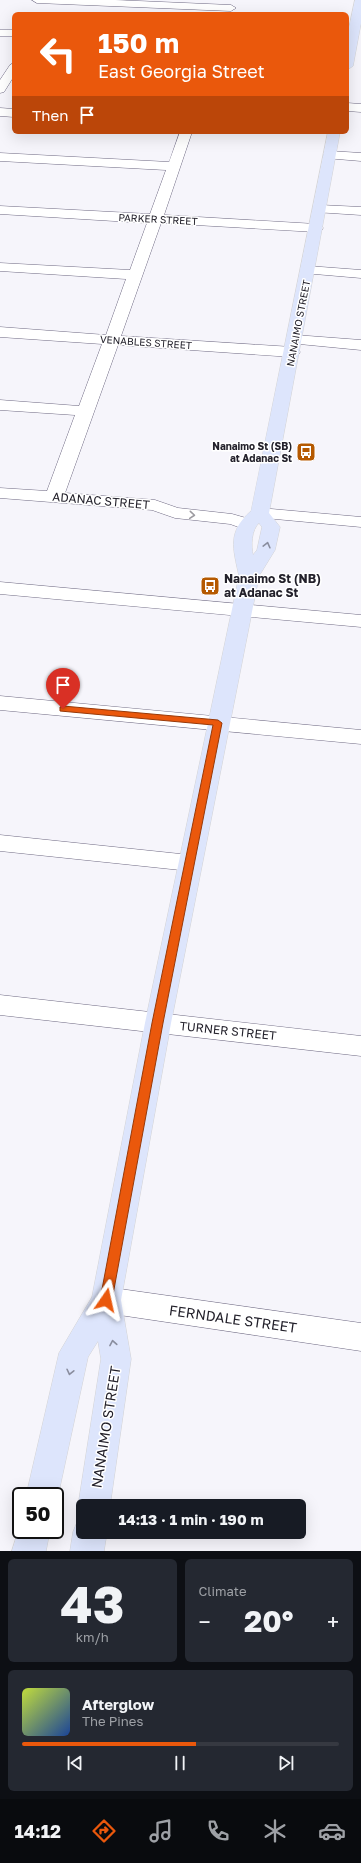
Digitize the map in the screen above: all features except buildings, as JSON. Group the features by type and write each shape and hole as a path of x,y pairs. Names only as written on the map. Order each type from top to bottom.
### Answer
{"main road":[{"path":"349,49 358,23 360,0"},
{"name":"NANAIMO STREET","path":"95,1499 116,1359 106,1300 158,1023 249,576 242,547 253,519 293,346 334,134"},
{"name":"NANAIMO STREET","path":"44,1487 74,1353 106,1300"},
{"path":"29,1551 32,1539"},
{"path":"87,1551 89,1539"}],"street":[{"path":"37,0 231,7"},
{"path":"47,12 54,0"},
{"path":"0,33 12,33"},
{"path":"0,89 10,69"},
{"path":"349,107 361,108"},
{"path":"0,112 12,113"},
{"path":"54,497 185,134"},
{"path":"330,155 361,157"},
{"path":"0,157 173,166"},
{"path":"320,209 361,211"},
{"name":"PARKER STREET","path":"0,210 316,228"},
{"path":"0,267 135,275"},
{"path":"308,270 361,274"},
{"name":"VENABLES STREET","path":"0,332 112,340 293,346 361,345"},
{"path":"0,405 85,411"},
{"name":"ADANAC STREET","path":"0,493 155,504 175,513 232,519 361,522"},
{"path":"0,588 361,621"},
{"path":"0,703 361,737"},
{"path":"0,843 190,862"},
{"name":"TURNER STREET","path":"0,1005 361,1046"},
{"name":"FERNDALE STREET","path":"106,1300 361,1337"}],"place":[{"name":"Nanaimo St (SB) at Adanac St","path":"306,452"},
{"name":"Nanaimo St (NB) at Adanac St","path":"210,586"}],"route":[{"path":"63,709 218,723 158,1023 106,1300"}]}
